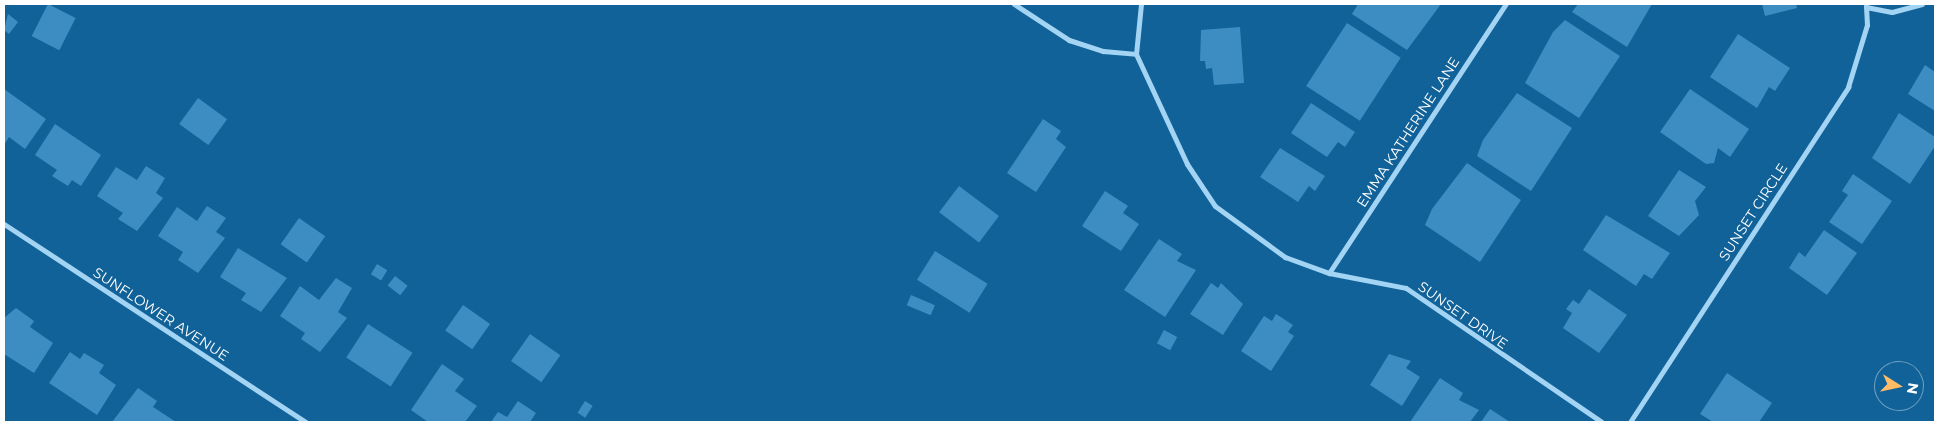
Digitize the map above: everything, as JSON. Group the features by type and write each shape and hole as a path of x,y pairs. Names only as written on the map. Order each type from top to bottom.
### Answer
{"street":[{"path":"1014,4 1069,40 1103,51 1136,54 1141,4"},
{"name":"EMMA KATHERINE LANE","path":"1329,273 1506,4"},
{"path":"1866,5 1892,12 1922,4"},
{"name":"SUNSET CIRCLE","path":"1630,422 1848,87 1867,25 1866,5"},
{"name":"SUNSET DRIVE","path":"1136,54 1187,164 1215,206 1285,257 1329,273 1406,288 1602,422"},
{"name":"SUNFLOWER AVENUE","path":"4,224 306,422"}],"building":[{"path":"48,4 76,18 59,50 32,36"},
{"path":"1358,4 1441,4 1407,50 1352,14"},
{"path":"1578,4 1652,4 1627,47 1572,12"},
{"path":"1762,4 1796,4 1797,8 1765,16"},
{"path":"8,14 18,22 9,34 4,30"},
{"path":"1565,20 1620,56 1579,118 1525,83 1553,32"},
{"path":"1347,23 1401,58 1360,121 1306,86"},
{"path":"1240,27 1244,83 1214,85 1212,68 1206,69 1205,61 1200,61 1201,30"},
{"path":"1738,34 1790,68 1775,91 1769,87 1757,108 1710,77"},
{"path":"1925,65 1935,72 1935,111 1908,94"},
{"path":"4,89 46,119 25,149 9,137 4,145"},
{"path":"1690,89 1749,129 1730,157 1718,148 1714,163 1706,164 1660,132"},
{"path":"1517,93 1572,128 1531,191 1477,156 1483,140"},
{"path":"198,98 227,119 208,145 179,124"},
{"path":"1311,103 1355,132 1345,147 1338,142 1327,157 1291,133"},
{"path":"1899,113 1935,137 1935,146 1910,184 1872,158"},
{"path":"1043,119 1061,131 1056,139 1066,147 1036,192 1007,173"},
{"path":"55,124 101,155 81,186 72,180 68,186 52,176 57,170 35,155"},
{"path":"1280,148 1325,176 1315,191 1309,186 1298,202 1260,177"},
{"path":"1467,163 1521,200 1480,262 1425,225 1432,209"},
{"path":"146,166 165,178 156,193 163,198 137,231 118,219 123,213 97,196 116,167 137,180"},
{"path":"1679,170 1706,187 1695,201 1699,215 1679,236 1648,216"},
{"path":"1853,174 1892,201 1862,244 1829,222 1848,195 1842,191"},
{"path":"959,186 999,216 979,242 939,212"},
{"path":"1105,191 1128,206 1123,213 1139,224 1121,251 1082,226"},
{"path":"207,206 226,218 216,232 225,238 198,273 178,260 183,252 158,236 177,207 197,221"},
{"path":"1606,215 1670,253 1652,279 1644,274 1636,286 1583,250"},
{"path":"299,218 325,236 307,263 281,244"},
{"path":"1824,230 1857,253 1827,295 1789,268 1799,252 1805,257"},
{"path":"1159,239 1182,254 1177,261 1196,270 1165,317 1124,290"},
{"path":"238,248 287,278 261,312 241,300 246,293 220,277"},
{"path":"935,251 988,284 970,313 917,280"},
{"path":"377,264 387,270 381,280 371,274"},
{"path":"395,276 408,286 400,295 388,285"},
{"path":"336,278 352,288 338,312 347,318 320,352 301,339 305,333 280,316 300,286 319,300"},
{"path":"1211,283 1218,288 1221,283 1243,304 1223,335 1190,314"},
{"path":"1589,289 1627,315 1599,353 1563,328 1572,313 1566,309 1573,300 1579,304"},
{"path":"911,295 935,305 931,315 907,305"},
{"path":"463,305 490,324 472,349 445,330"},
{"path":"16,308 34,321 30,327 53,343 34,373 4,354 4,318"},
{"path":"1276,314 1293,325 1288,332 1294,336 1271,371 1241,351 1264,316 1272,321"},
{"path":"368,324 412,353 391,386 346,358"},
{"path":"1164,330 1177,337 1170,350 1157,343"},
{"path":"530,334 560,355 541,382 511,361"},
{"path":"70,352 80,359 84,353 104,365 99,373 116,385 97,415 49,383"},
{"path":"1389,354 1411,361 1406,368 1420,377 1402,406 1370,385"},
{"path":"442,364 464,379 455,391 477,406 465,422 428,422 411,410"},
{"path":"1727,373 1772,403 1759,422 1713,422 1700,414"},
{"path":"1440,378 1463,393 1459,400 1479,410 1470,422 1410,422"},
{"path":"138,388 157,401 153,407 176,422 112,422"},
{"path":"518,401 536,413 530,422 491,422 498,412 507,417"},
{"path":"585,401 593,406 585,418 578,413"},
{"path":"1490,409 1510,422 1481,422"}]}
